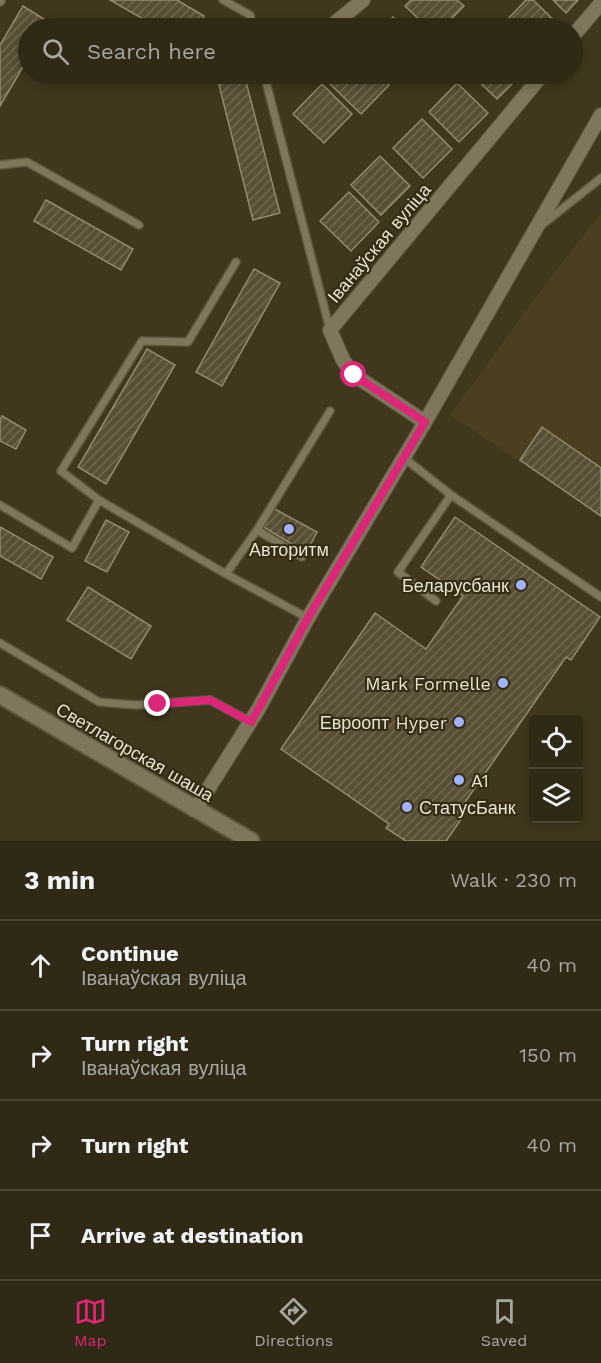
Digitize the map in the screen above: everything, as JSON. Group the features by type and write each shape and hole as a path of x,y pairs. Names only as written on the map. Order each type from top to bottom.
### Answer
{"main road":[{"name":"Светлагорская шаша","path":"0,695 251,841"}],"street":[{"path":"341,18 363,0"},
{"path":"583,25 601,3"},
{"name":"Іванаўская вуліца","path":"425,422 354,375 343,360 330,330 535,84"},
{"path":"195,810 251,722 308,618 425,422 601,115"}],"lane":[{"path":"223,0 250,15 251,18"},
{"path":"267,84 330,330"},
{"path":"0,165 27,162 139,225"},
{"path":"536,229 601,178"},
{"path":"236,262 188,342 142,341 61,471 99,500 226,574 308,618"},
{"path":"226,574 257,530 330,411"},
{"path":"403,457 451,495 601,597"},
{"path":"436,601 398,572 451,495"},
{"path":"0,505 72,548 99,500"},
{"path":"257,530 302,557"},
{"path":"0,643 99,702 135,705 210,700 251,722"}],"shaded area":[{"path":"601,213 601,516 450,415 549,279"}],"building":[{"path":"110,0 177,0 204,16 203,18 142,18"},
{"path":"411,0 457,0 464,6 452,18 418,18 405,6"},
{"path":"526,0 533,0 552,18 509,18"},
{"path":"553,0 578,0 566,13"},
{"path":"23,6 42,18 18,18 18,75 0,106 0,45"},
{"path":"219,84 247,84 280,213 253,220"},
{"path":"322,84 352,114 324,143 293,114"},
{"path":"330,84 388,84 361,114"},
{"path":"458,84 488,113 459,142 429,112"},
{"path":"481,84 512,84 497,99"},
{"path":"422,119 452,149 423,178 393,148"},
{"path":"380,156 410,186 381,215 351,185"},
{"path":"349,192 379,222 351,251 320,221"},
{"path":"46,200 133,249 121,270 34,221"},
{"path":"254,269 280,283 222,386 196,372"},
{"path":"147,349 175,365 106,484 78,467"},
{"path":"2,416 26,430 16,449 0,441"},
{"path":"542,427 601,468 601,516 520,460"},
{"name":"Авторитм","path":"273,508 317,532 306,553 262,526"},
{"path":"455,517 600,617 571,660 566,657 463,805 469,808 446,841 406,841 386,828 389,824 281,749 375,613 426,649 463,596 421,567"},
{"path":"106,520 129,532 107,572 85,561"},
{"path":"0,527 53,557 41,579 0,556"},
{"path":"88,587 151,626 131,659 67,620"}],"place":[{"name":"Авторитм","path":"289,529"},
{"name":"Беларусбанк","path":"521,585"},
{"name":"Mark Formelle","path":"503,683"},
{"name":"Евроопт Hyper","path":"459,722"},
{"name":"A1","path":"459,780"},
{"name":"СтатусБанк","path":"407,807"}],"route":[{"path":"158,704 210,700 251,722 308,618 425,422 354,375"}]}
